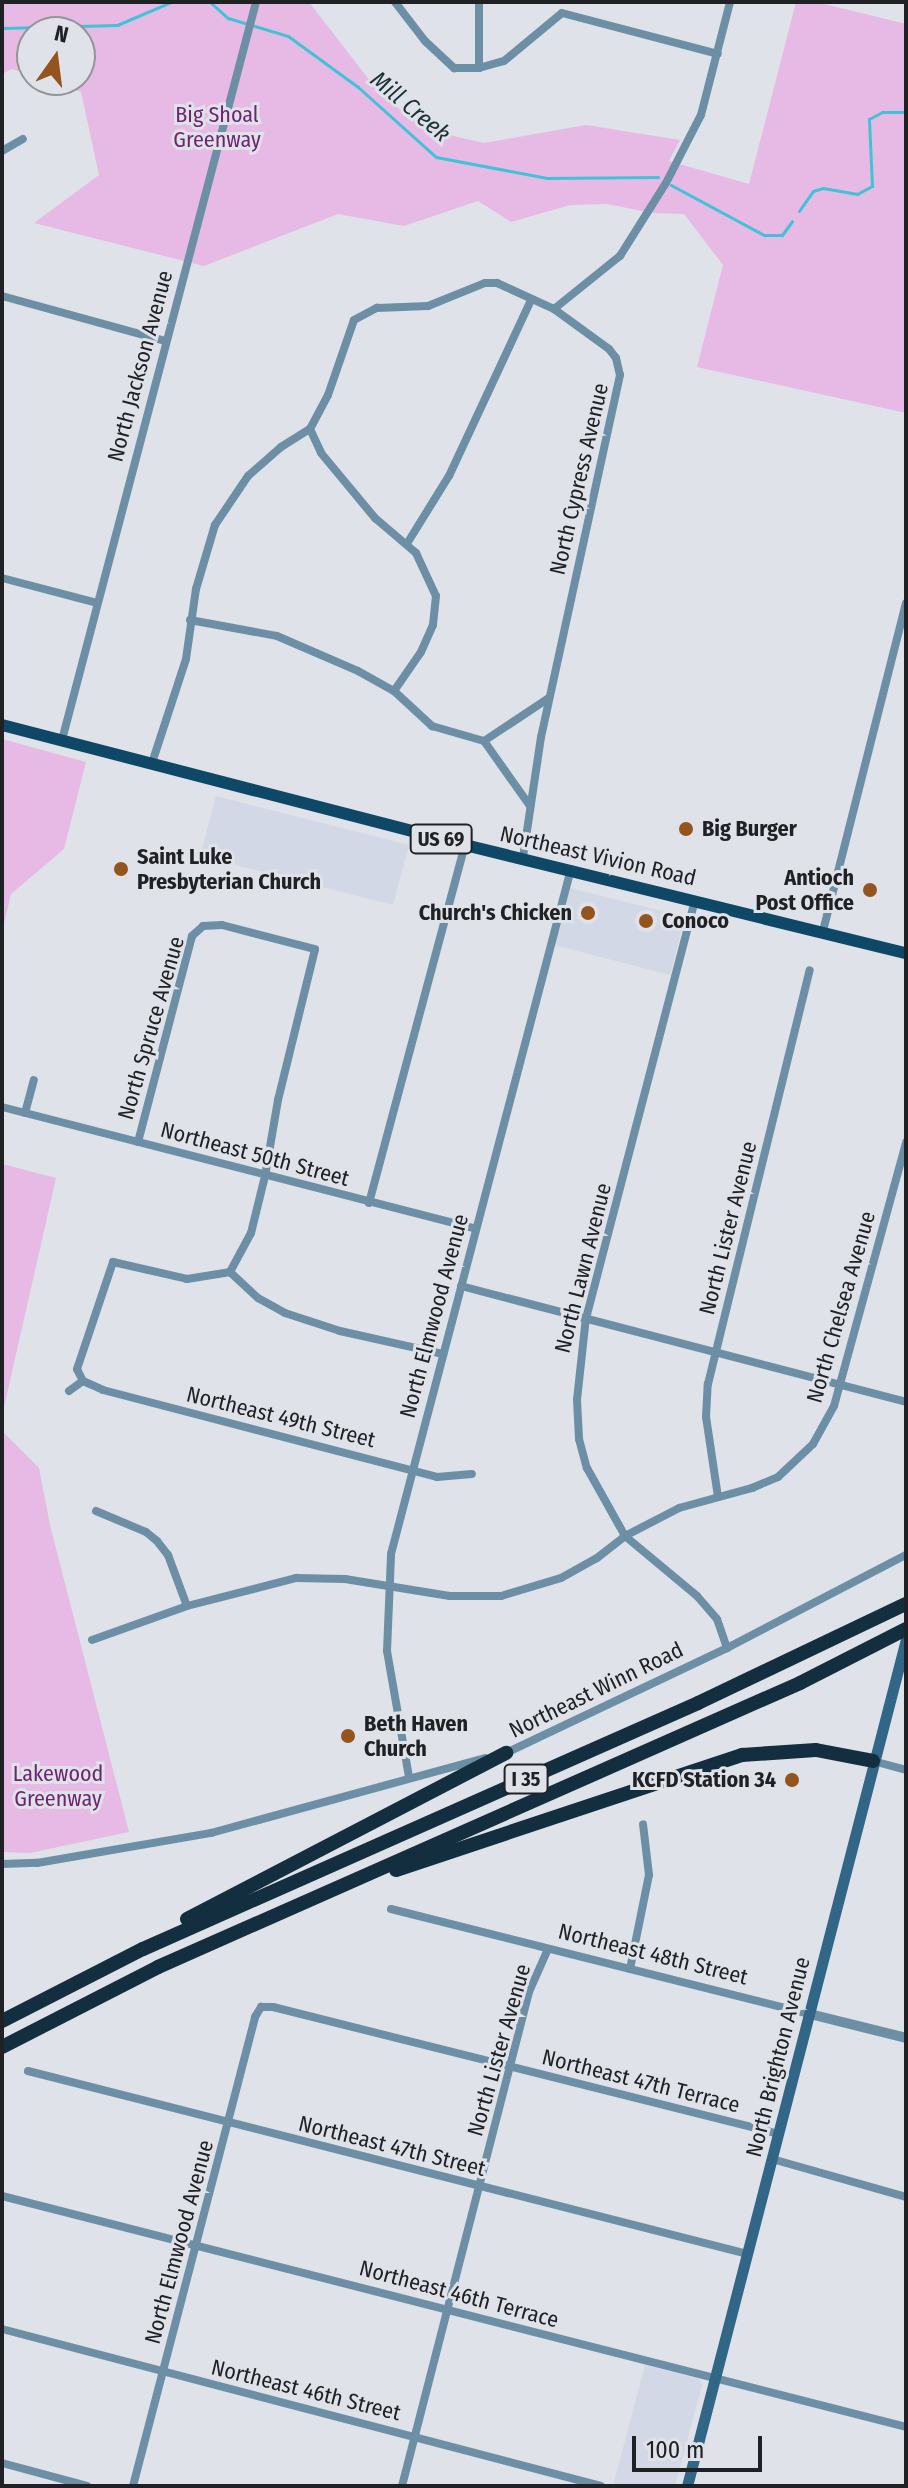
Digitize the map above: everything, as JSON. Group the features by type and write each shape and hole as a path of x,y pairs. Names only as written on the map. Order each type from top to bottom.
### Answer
{"highway":[{"name":"I 35","path":"2,2021 143,1949 698,1703 906,1604"},
{"name":"I 35","path":"2,2047 158,1967 800,1683 906,1629"},
{"path":"335,1889 742,1755 816,1750 873,1761"},
{"path":"143,1949 174,1926 506,1753"}],"main road":[{"name":"Northeast Vivion Road","path":"2,725 465,845 906,953"},
{"name":"North Brighton Avenue","path":"687,2486 906,1639"}],"street":[{"name":"North Jackson Avenue","path":"62,740 256,2"},
{"path":"395,2 433,49 454,68 479,68 517,53 562,13 718,54"},
{"path":"479,2 479,68"},
{"path":"554,309 620,256 693,133 718,54 730,2"},
{"path":"2,151 23,139"},
{"path":"152,763 186,659 190,620 204,559 226,506 264,461 310,429 328,395 354,320 377,308 428,306 485,283 507,287 531,300 449,476 408,542"},
{"path":"2,296 165,341"},
{"name":"North Cypress Avenue","path":"523,857 549,698 620,375 616,358 609,349 554,309 531,300"},
{"path":"310,429 321,453 375,518 408,542 436,596 436,612 421,652 394,691"},
{"path":"2,578 97,603"},
{"path":"823,931 906,603"},
{"path":"190,620 277,636 337,659 394,691 432,726 484,741 530,807"},
{"path":"484,741 549,698"},
{"path":"369,1203 465,845"},
{"name":"North Elmwood Avenue","path":"409,1777 387,1651 387,1585 391,1554 571,869"},
{"name":"North Lawn Avenue","path":"695,900 586,1317 577,1380 579,1439 587,1468 625,1536 697,1596 717,1619 727,1648"},
{"name":"North Spruce Avenue","path":"138,1142 192,936 203,926 222,925 315,949"},
{"path":"69,1391 83,1381 77,1369 113,1262 187,1279 230,1272 247,1244 315,949 325,944"},
{"name":"North Lister Avenue","path":"718,1497 706,1417 708,1384 810,970"},
{"path":"25,1113 34,1080"},
{"name":"Northeast 50th Street","path":"2,1107 476,1229"},
{"name":"North Chelsea Avenue","path":"92,1640 187,1606 296,1578 345,1579 450,1596 501,1596 561,1578 597,1558 625,1536 691,1503 752,1488 790,1467 822,1430 839,1386 906,1142"},
{"path":"230,1272 258,1298 285,1313 340,1331 443,1354"},
{"path":"461,1286 906,1402"},
{"name":"Northeast 49th Street","path":"83,1381 103,1390 437,1477 472,1474"},
{"path":"96,1511 146,1532 157,1541 168,1555 187,1606"},
{"name":"Northeast Winn Road","path":"2,1864 37,1863 211,1833 506,1753 727,1648 906,1555"},
{"path":"873,1761 906,1770"},
{"path":"630,1969 649,1875 643,1824"},
{"name":"Northeast 48th Street","path":"391,1909 906,2038"},
{"name":"North Lister Avenue","path":"402,2486 529,1992 548,1949"},
{"name":"North Elmwood Avenue","path":"133,2486 255,2017 261,2007"},
{"name":"Northeast 47th Terrace","path":"261,2007 779,2134"},
{"name":"Northeast 47th Street","path":"28,2071 748,2254"},
{"path":"772,2159 906,2197"},
{"name":"Northeast 46th Terrace","path":"2,2196 906,2427"},
{"name":"Northeast 46th Street","path":"2,2329 601,2486"},
{"path":"2,2463 87,2486"}],"shaded area":[{"path":"216,796 409,845 393,905 200,856"},
{"path":"570,888 685,917 670,975 554,945"},
{"path":"645,2365 699,2379 702,2385 675,2486 613,2486"}],"green space":[{"name":"Big Shoal Greenway","path":"2,2 309,2 377,90 423,129 484,143 586,125 680,140 669,161 749,184 796,2 816,2 906,24 906,413 697,367 723,265 684,214 652,213 607,204 570,205 511,222 478,201 404,226 338,214 204,266 34,223 99,175 82,96 96,96 96,16 16,16 16,70 2,74"},
{"path":"2,739 86,762 64,849 11,894 2,932"},
{"path":"2,1164 56,1178 2,1416"},
{"name":"Lakewood Greenway","path":"2,1431 39,1468 50,1525 129,1832 30,1853 2,1852"}],"waterway":[{"name":"Mill Creek","path":"2,28 117,25 171,2"},
{"name":"Mill Creek","path":"210,2 228,18 288,36 358,87 436,157 547,178 658,177"},
{"name":"Mill Creek","path":"799,211 813,191 823,188 857,194 872,186 869,119 882,112 906,112"},
{"name":"Mill Creek","path":"671,185 764,235 782,235 792,221"}],"place":[{"name":"Big Burger","path":"686,829"},
{"name":"Saint Luke Presbyterian Church","path":"121,869"},
{"name":"Antioch Post Office","path":"870,890"},
{"name":"Church's Chicken","path":"588,913"},
{"name":"Conoco","path":"646,921"},
{"name":"Beth Haven Church","path":"348,1736"},
{"name":"KCFD Station 34","path":"792,1780"}]}
